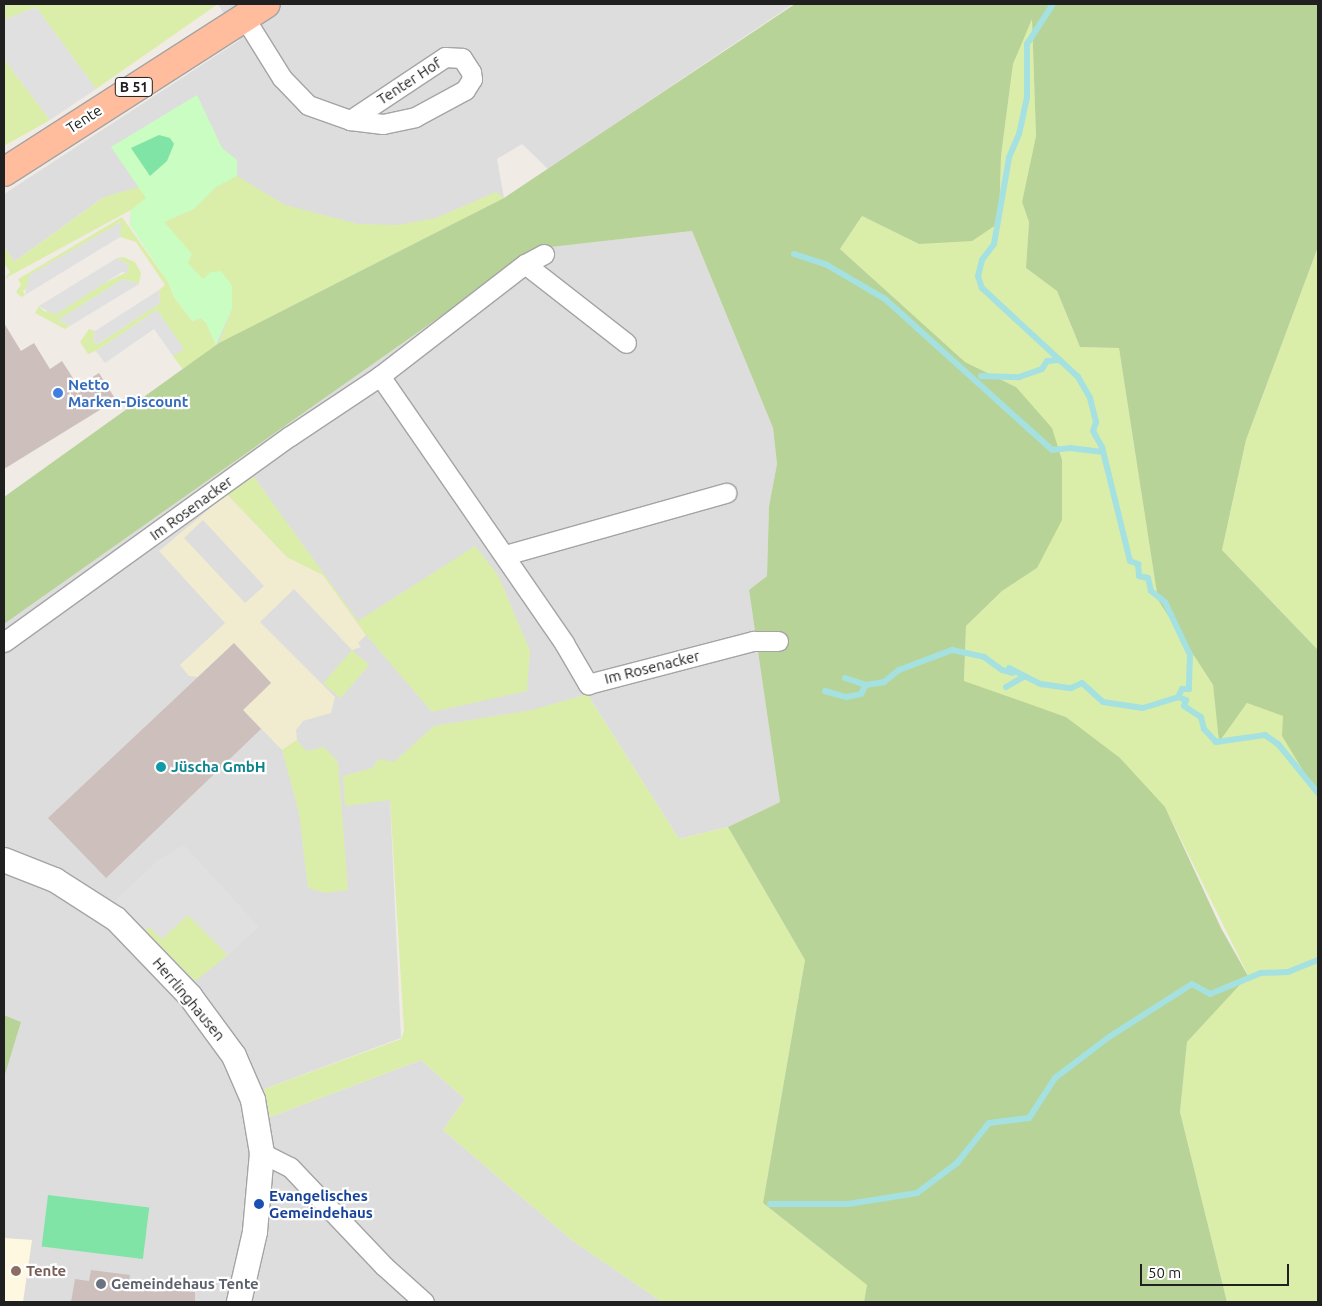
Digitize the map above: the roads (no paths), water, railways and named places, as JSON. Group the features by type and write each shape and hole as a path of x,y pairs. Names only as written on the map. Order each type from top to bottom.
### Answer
{"main road":[{"name":"Tente","path":"4,172 255,10"}],"street":[{"name":"Tenter Hof","path":"255,10 282,78 308,105 350,120 383,124 415,117 465,90 472,79 472,72 462,58 445,57 350,120"},
{"name":"Im Rosenacker","path":"4,642 290,436 380,376 525,264 544,254"},
{"path":"525,264 598,317 626,343"},
{"name":"Im Rosenacker","path":"380,376 505,555 588,684 753,641 778,641"},
{"path":"505,555 726,493"},
{"name":"Herrlinghausen","path":"4,860 55,880 116,919 190,996 223,1038 243,1074 253,1100 262,1153 255,1232 239,1302"},
{"path":"262,1153 290,1167 384,1266 424,1302"}],"waterway":[{"path":"1053,4 1027,44 1027,97 1019,134 1009,158 994,244 982,260 978,276 982,288 1078,377 1090,398 1096,422 1093,431 1102,447 1130,561 1138,564 1139,576 1148,578 1151,591 1165,602 1190,655 1189,689 1182,689 1178,697"},
{"path":"794,254 827,265 885,299 1052,450 1070,448 1103,452"},
{"path":"981,376 1019,377 1042,369 1047,361 1059,360"},
{"path":"845,678 866,685 884,682 899,670 952,650 984,657 1002,670 1013,673"},
{"path":"1009,668 1041,684 1071,688 1082,683 1103,702 1143,708 1178,697 1186,700 1184,706 1201,717 1204,729 1216,742 1265,735 1278,744 1318,793"},
{"path":"1006,687 1023,677"},
{"path":"825,691 846,697 861,694 866,685"},
{"path":"770,1204 848,1204 917,1193 957,1163 989,1123 1029,1118 1055,1078 1109,1037 1192,984 1210,994 1261,973 1288,972 1318,960"}],"place":[{"name":"Netto Marken-Discount","path":"58,393"},
{"name":"Jüscha GmbH","path":"161,767"},
{"name":"Evangelisches Gemeindehaus","path":"259,1204"},
{"name":"Tente","path":"16,1271"},
{"name":"Gemeindehaus Tente","path":"101,1284"}]}
